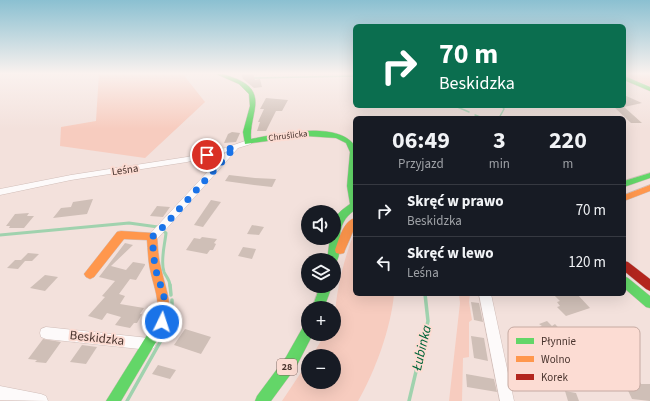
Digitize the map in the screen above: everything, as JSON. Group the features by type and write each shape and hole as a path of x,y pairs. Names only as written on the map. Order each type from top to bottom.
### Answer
{"street":[{"path":"248,142 247,131 254,108 253,95 251,92"},
{"name":"Chruślicka","path":"248,142 306,133 328,134 344,137 353,145"},
{"name":"Leśna","path":"0,192 79,176 152,166 235,147 248,142"},
{"path":"90,274 121,235 155,235 235,147"},
{"name":"Chruślicka","path":"353,158 350,189 353,199"},
{"path":"626,183 650,175"},
{"path":"626,197 650,188"},
{"path":"333,253 338,221 344,213 353,207"},
{"path":"339,253 350,226 353,223"},
{"path":"114,401 162,322 164,296 155,268 155,235"},
{"path":"626,267 650,286"},
{"path":"626,283 650,303"},
{"path":"485,296 507,401"},
{"name":"Beskidzka","path":"46,332 149,344"},
{"name":"28","path":"262,401 291,362 303,341"},
{"path":"0,393 41,401"}],"shaded area":[{"path":"98,92 197,92 205,102 145,158 60,146 61,127 96,121"},
{"path":"353,237 353,296 394,296 390,321 386,335 370,377 358,401 282,401 301,372 301,389 341,389 341,349 316,349 321,341 341,341 341,301 336,301 337,293 341,293 341,277"},
{"path":"459,296 470,296 469,302 472,320 469,322 469,357 463,358 462,401 449,401 460,303"}],"building":[{"path":"626,96 642,103 626,107"},
{"path":"266,98 288,100 282,111 276,111 266,131 257,131 260,122 258,122 264,109 260,109"},
{"path":"615,108 625,108 642,123 631,123 626,118 626,116 624,116"},
{"path":"232,132 240,133 236,142 224,143 228,134"},
{"path":"229,175 276,179 272,187 225,181"},
{"path":"93,199 87,214 53,218 61,208 71,207 73,202"},
{"path":"211,200 221,202 203,227 194,225"},
{"path":"157,206 170,207 163,217 150,216"},
{"path":"29,213 27,216 34,216 24,228 9,228 10,226 6,226 15,214"},
{"path":"252,225 264,227 259,235 247,234"},
{"path":"202,237 217,239 214,243 216,244 213,250 210,250 207,254 186,250 194,238 200,239"},
{"path":"125,243 133,245 111,266 126,270 133,262 145,264 136,280 130,279 119,294 125,296 120,304 144,308 137,323 134,323 130,328 115,325 121,317 107,313 102,320 88,316 105,297 102,296 115,281 99,277"},
{"path":"243,247 256,249 252,259 238,256"},
{"path":"28,253 39,254 32,261 25,261 18,269 7,268 15,260 21,260"},
{"path":"45,275 58,277 45,291 30,288"},
{"path":"555,296 579,296 590,308 566,316 557,307 560,306 557,302 560,301"},
{"path":"471,302 479,303 483,322 474,320"},
{"path":"547,321 552,326 555,324 558,327 539,327 542,326 539,324"},
{"path":"185,329 211,337 201,354 174,345"},
{"path":"471,336 484,338 488,361 474,358"},
{"path":"43,339 61,342 46,363 35,362 37,360 28,359"},
{"path":"82,345 97,347 86,364 70,362"},
{"path":"158,365 176,370 170,379 152,374"},
{"path":"466,374 494,379 497,392 467,387"},
{"path":"640,382 641,384 650,384 650,401 632,399 628,391 640,391"},
{"path":"565,391 576,393 579,401 568,401"}],"waterway":[{"path":"460,108 469,112"},
{"name":"Łubinka","path":"500,116 503,108"},
{"path":"0,235 129,223 158,227"},
{"path":"162,230 166,233 163,268 170,286"},
{"path":"170,285 171,295"},
{"name":"Łubinka","path":"409,401 428,321 425,296"},
{"path":"127,401 168,328 172,318 172,300"}],"traffic: fast":[{"path":"250,92 252,94 253,106 247,132 248,142 289,135 323,134 337,136 348,141 353,148"},
{"path":"353,164 351,186 353,198"},
{"path":"626,183 650,175"},
{"path":"333,253 338,221 344,213 353,206"},
{"path":"626,283 650,303"},
{"path":"321,301 323,293"},
{"path":"113,401 158,328"},
{"path":"262,401 291,362 303,341"}],"traffic: slow":[{"path":"626,197 650,188"},
{"path":"340,250 350,226 353,223"},
{"path":"90,274 121,235 152,237 154,264 164,305 164,313 158,328"}],"traffic: jam":[{"path":"626,267 650,286"}],"route":[{"path":"162,322 164,296 155,268 152,237 165,225 235,147 207,155"}]}
